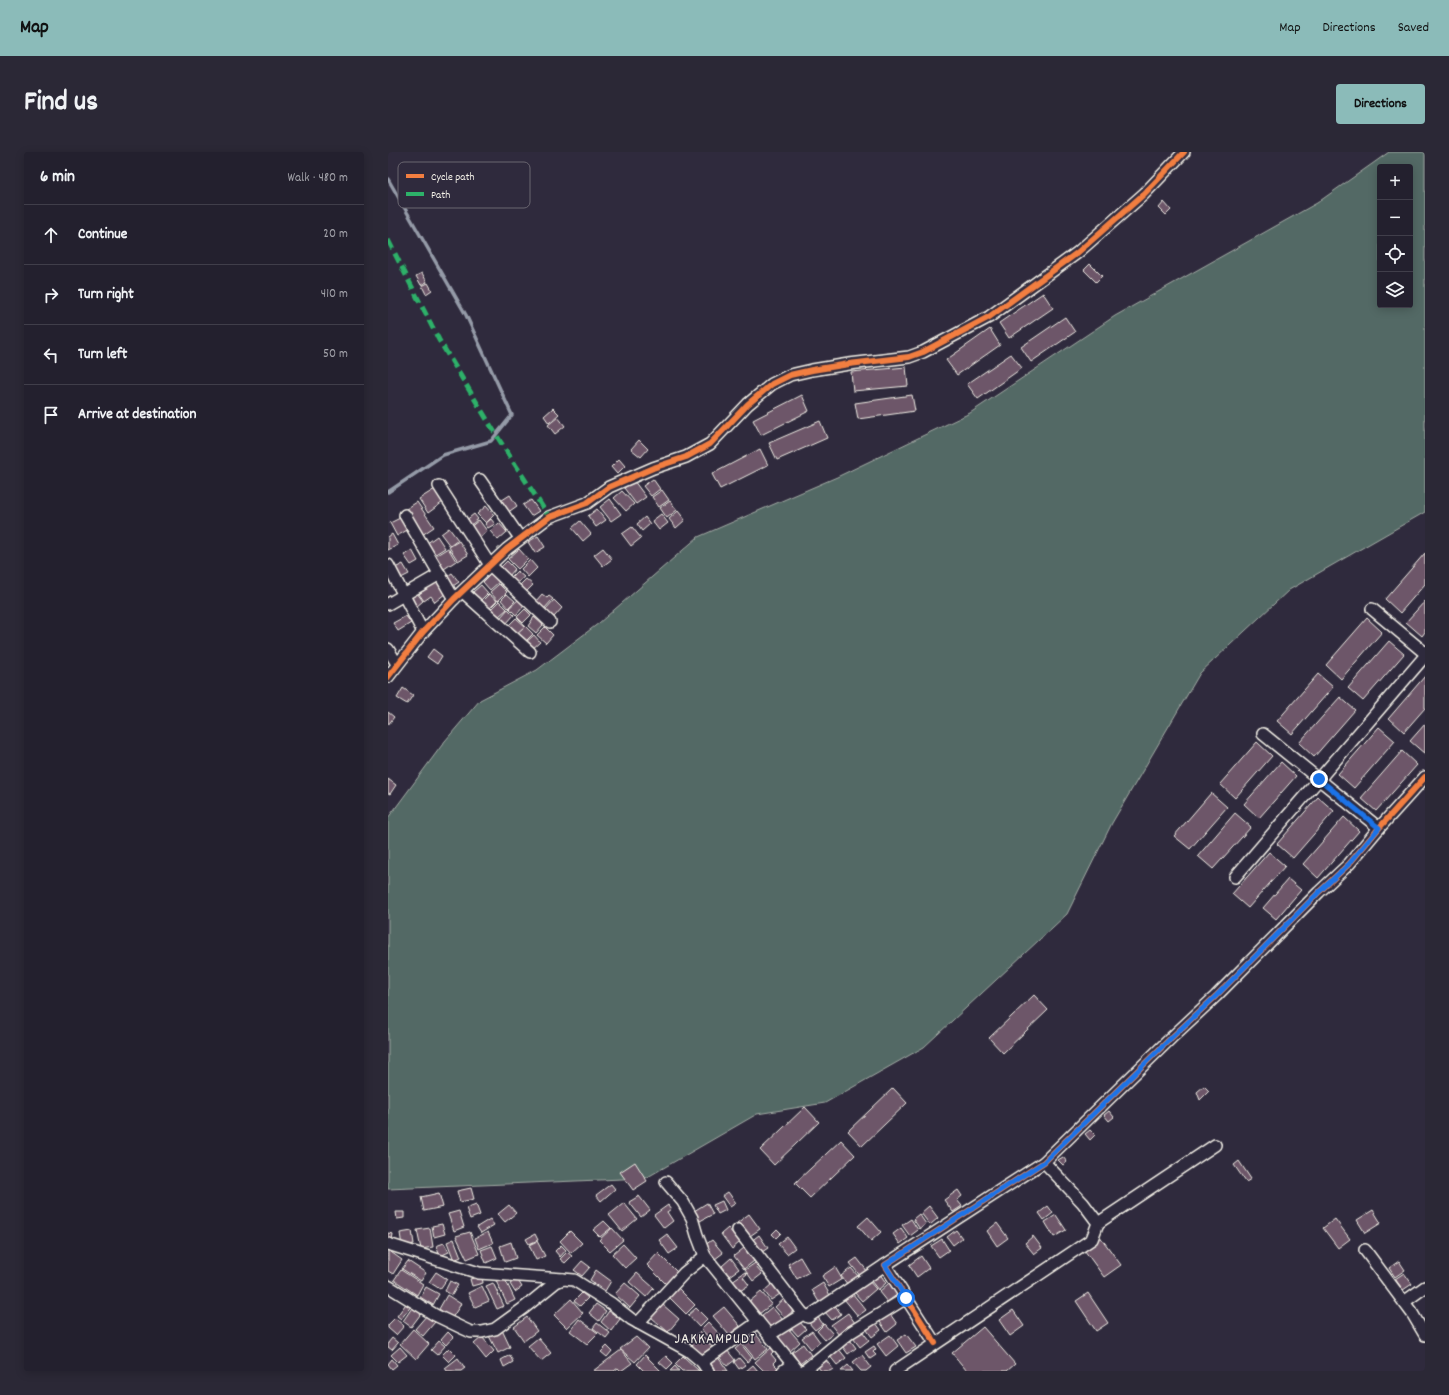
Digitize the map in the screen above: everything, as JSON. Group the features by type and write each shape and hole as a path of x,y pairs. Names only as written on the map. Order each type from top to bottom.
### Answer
{"street":[{"path":"388,677 423,632 454,600 507,549 549,517 587,503 609,487 653,468 686,457 710,444 748,404 772,384 790,375 849,364 909,357 923,352 989,317 1077,253 1144,194 1184,152"},
{"path":"480,480 520,538"},
{"path":"439,486 490,565 550,622"},
{"path":"405,515 454,600"},
{"path":"388,565 423,632"},
{"path":"388,604 440,574"},
{"path":"463,592 530,652"},
{"path":"1236,877 1425,655 1372,609"},
{"path":"388,649 397,664"},
{"path":"1263,734 1379,828"},
{"path":"738,1230 803,1314 808,1317 1044,1162 1216,996 1319,892 1349,864 1425,777"},
{"path":"895,1371 1092,1239 1098,1223 1215,1144"},
{"path":"1044,1162 1083,1203 1098,1223"},
{"path":"666,1182 682,1202 692,1218 705,1256 795,1367 783,1371"},
{"path":"388,1244 479,1273 574,1280 638,1322 689,1350 705,1367 758,1322"},
{"path":"1365,1250 1404,1302 1425,1334"},
{"path":"638,1322 684,1273 705,1256"},
{"path":"885,1265 935,1343"},
{"path":"388,1286 435,1315 471,1332 482,1332 495,1329 524,1308 549,1287 563,1279"},
{"path":"1404,1302 1425,1287"},
{"path":"804,1371 851,1332 906,1298"},
{"path":"769,1335 803,1314"}],"green space":[{"path":"1389,152 1425,152 1425,512 1289,590 1200,673 1112,823 1067,914 924,1047 825,1103 757,1114 646,1178 388,1189 388,818 445,741 480,700 537,670 599,623 698,537 837,477 970,413 1115,316 1317,203"}],"building":[{"path":"1164,202 1171,210 1166,215 1159,208"},
{"path":"1090,264 1102,276 1096,282 1084,270"},
{"path":"422,273 427,282 421,285 416,276"},
{"path":"428,283 432,290 426,294 422,286"},
{"path":"1043,293 1053,308 1009,338 999,323"},
{"path":"1065,317 1075,332 1031,362 1021,347"},
{"path":"990,329 1000,345 957,375 946,360"},
{"path":"1011,354 1022,368 978,399 967,384"},
{"path":"906,367 908,386 853,391 851,372"},
{"path":"802,395 809,411 761,435 753,420"},
{"path":"912,395 915,411 858,419 855,403"},
{"path":"553,408 559,414 549,423 544,416"},
{"path":"558,417 565,426 555,434 548,425"},
{"path":"820,421 827,438 777,460 769,443"},
{"path":"639,440 648,449 641,457 631,449"},
{"path":"760,449 768,465 720,489 712,474"},
{"path":"619,459 625,466 617,474 611,467"},
{"path":"653,479 660,489 651,496 643,486"},
{"path":"634,481 646,497 636,504 624,488"},
{"path":"435,489 443,502 428,513 419,499"},
{"path":"662,490 669,500 659,507 652,497"},
{"path":"622,491 634,504 626,511 614,498"},
{"path":"510,495 517,506 507,513 499,502"},
{"path":"610,499 621,514 611,521 600,507"},
{"path":"531,500 539,511 531,516 523,505"},
{"path":"670,501 677,510 667,518 660,508"},
{"path":"417,502 434,527 422,535 406,509"},
{"path":"486,506 494,515 486,523 477,514"},
{"path":"597,509 606,520 596,527 588,516"},
{"path":"678,511 685,520 676,528 669,519"},
{"path":"474,514 478,519 470,526 465,521"},
{"path":"661,514 668,523 659,530 652,521"},
{"path":"402,517 409,529 397,536 390,523"},
{"path":"645,517 650,524 642,531 637,524"},
{"path":"491,519 495,524 488,528 485,524"},
{"path":"479,520 487,531 478,539 469,528"},
{"path":"580,521 591,534 583,541 572,528"},
{"path":"499,523 507,532 498,540 490,531"},
{"path":"632,527 641,538 631,546 622,534"},
{"path":"449,528 458,540 450,546 441,534"},
{"path":"392,534 398,545 388,550 388,537"},
{"path":"437,536 445,548 434,555 426,544"},
{"path":"538,536 545,547 535,553 528,542"},
{"path":"459,541 468,555 458,561 449,547"},
{"path":"448,548 456,561 444,569 435,556"},
{"path":"603,548 612,559 603,566 594,555"},
{"path":"519,549 528,559 518,569 508,559"},
{"path":"412,550 418,561 411,565 404,555"},
{"path":"1425,553 1425,584 1400,613 1385,599"},
{"path":"530,560 537,568 528,577 521,569"},
{"path":"507,561 515,569 509,576 500,568"},
{"path":"403,564 409,574 401,578 395,568"},
{"path":"517,571 524,577 517,583 511,577"},
{"path":"452,573 459,582 453,586 446,577"},
{"path":"492,573 500,581 490,590 483,582"},
{"path":"526,579 533,585 526,592 520,585"},
{"path":"437,581 446,593 435,602 431,596 424,601 419,594"},
{"path":"499,584 507,592 498,601 490,592"},
{"path":"481,585 488,593 481,600 473,592"},
{"path":"417,593 423,601 416,607 409,599"},
{"path":"489,594 497,601 489,609 482,601"},
{"path":"507,594 515,601 508,608 501,600"},
{"path":"542,594 547,598 549,596 553,599 544,609 536,601"},
{"path":"519,599 525,605 516,615 509,608"},
{"path":"554,600 562,608 554,617 545,610"},
{"path":"499,601 507,609 498,617 490,610"},
{"path":"1425,601 1425,632 1422,636 1406,622"},
{"path":"508,609 514,615 506,624 500,618"},
{"path":"525,609 531,615 523,623 517,617"},
{"path":"406,616 411,623 398,631 393,623"},
{"path":"534,617 543,625 536,633 528,626"},
{"path":"516,618 525,626 516,634 508,626"},
{"path":"1367,618 1382,632 1341,679 1326,665"},
{"path":"525,626 533,634 525,642 518,634"},
{"path":"545,627 553,635 546,643 537,635"},
{"path":"534,635 540,642 531,650 525,643"},
{"path":"1389,641 1404,654 1363,701 1348,688"},
{"path":"433,649 442,656 437,664 427,657"},
{"path":"1318,674 1333,687 1292,734 1277,721"},
{"path":"1425,676 1425,708 1404,732 1389,718"},
{"path":"403,688 413,695 407,704 397,698"},
{"path":"1340,697 1355,710 1314,757 1299,743"},
{"path":"388,712 394,717 388,725"},
{"path":"1425,724 1425,754 1410,741"},
{"path":"1379,727 1395,741 1354,788 1338,774"},
{"path":"1257,742 1272,756 1235,798 1220,784"},
{"path":"1402,751 1417,765 1376,811 1361,798"},
{"path":"1281,762 1296,776 1259,818 1244,804"},
{"path":"388,779 396,785 390,794 388,793"},
{"path":"1211,793 1227,807 1190,849 1174,836"},
{"path":"1318,797 1334,811 1293,858 1277,844"},
{"path":"1235,813 1251,827 1213,869 1198,856"},
{"path":"1344,817 1359,831 1318,878 1303,864"},
{"path":"1269,852 1285,866 1248,908 1232,894"},
{"path":"1288,879 1301,890 1276,919 1263,908"},
{"path":"1034,995 1048,1010 1003,1053 989,1038"},
{"path":"1204,1086 1209,1091 1200,1100 1197,1092"},
{"path":"893,1088 907,1103 862,1146 848,1131"},
{"path":"805,1107 819,1122 774,1165 760,1150"},
{"path":"1109,1111 1114,1117 1109,1121 1104,1115"},
{"path":"1090,1130 1095,1135 1090,1140 1085,1134"},
{"path":"841,1140 855,1155 810,1198 795,1183"},
{"path":"1063,1157 1067,1162 1063,1165 1058,1160"},
{"path":"1239,1161 1251,1179 1246,1182 1234,1165"},
{"path":"635,1162 647,1181 633,1190 620,1172"},
{"path":"611,1184 615,1189 601,1201 596,1195"},
{"path":"471,1188 474,1199 460,1202 457,1191"},
{"path":"958,1190 962,1196 957,1200 962,1206 953,1212 944,1200"},
{"path":"728,1192 736,1203 730,1207 722,1196"},
{"path":"439,1193 443,1207 424,1211 421,1197"},
{"path":"639,1196 650,1210 641,1217 629,1202"},
{"path":"722,1201 726,1210 718,1214 713,1205"},
{"path":"624,1203 637,1219 622,1231 609,1215"},
{"path":"707,1203 713,1214 700,1221 694,1211"},
{"path":"476,1204 480,1215 470,1219 466,1208"},
{"path":"509,1205 516,1213 505,1222 498,1214"},
{"path":"668,1205 671,1209 667,1212 673,1221 664,1228 654,1215"},
{"path":"929,1206 938,1218 930,1225 921,1213"},
{"path":"1048,1206 1053,1213 1044,1220 1039,1213"},
{"path":"1373,1210 1381,1223 1365,1233 1357,1220"},
{"path":"459,1211 464,1227 454,1231 448,1214"},
{"path":"396,1212 404,1212 404,1218 397,1219"},
{"path":"749,1214 760,1229 747,1238 737,1223"},
{"path":"919,1214 926,1224 920,1229 913,1219"},
{"path":"1056,1215 1066,1230 1054,1237 1045,1222"},
{"path":"868,1217 881,1232 871,1241 858,1226"},
{"path":"490,1219 494,1225 481,1233 477,1227"},
{"path":"911,1219 918,1230 910,1236 902,1225"},
{"path":"1335,1219 1350,1239 1338,1248 1323,1228"},
{"path":"604,1221 611,1228 600,1237 593,1230"},
{"path":"997,1223 1008,1238 997,1246 987,1231"},
{"path":"442,1224 445,1234 434,1237 432,1226"},
{"path":"430,1228 433,1247 421,1249 417,1230"},
{"path":"612,1228 623,1240 610,1251 599,1240"},
{"path":"728,1228 740,1242 732,1249 721,1234"},
{"path":"901,1228 908,1238 900,1244 893,1234"},
{"path":"777,1229 781,1233 776,1238 772,1234"},
{"path":"956,1230 962,1238 953,1245 947,1237"},
{"path":"412,1231 414,1244 402,1246 400,1233"},
{"path":"570,1231 582,1243 571,1253 560,1241"},
{"path":"470,1232 479,1254 467,1259 456,1236"},
{"path":"488,1232 493,1243 479,1249 475,1238"},
{"path":"388,1233 393,1234 392,1240 388,1239"},
{"path":"535,1234 538,1240 529,1244 526,1239"},
{"path":"667,1234 678,1248 669,1254 659,1240"},
{"path":"759,1235 768,1248 759,1254 750,1242"},
{"path":"1099,1235 1121,1265 1104,1277 1082,1247"},
{"path":"1033,1236 1042,1248 1034,1254 1025,1243"},
{"path":"787,1237 795,1248 787,1254 778,1244"},
{"path":"454,1239 461,1257 454,1260 447,1242"},
{"path":"942,1239 949,1250 939,1257 931,1246"},
{"path":"712,1240 723,1253 715,1259 705,1245"},
{"path":"537,1241 545,1256 536,1260 529,1245"},
{"path":"511,1242 516,1258 505,1262 500,1246"},
{"path":"444,1243 449,1252 440,1256 436,1246"},
{"path":"623,1244 636,1258 625,1268 612,1254"},
{"path":"561,1245 566,1250 560,1257 555,1251"},
{"path":"492,1246 497,1258 486,1263 481,1250"},
{"path":"744,1248 754,1261 744,1269 734,1256"},
{"path":"388,1250 402,1260 393,1274 388,1271"},
{"path":"567,1252 572,1256 565,1263 560,1259"},
{"path":"658,1253 678,1273 667,1285 647,1265"},
{"path":"921,1256 929,1268 917,1277 909,1265"},
{"path":"800,1257 809,1272 797,1279 788,1264"},
{"path":"731,1258 739,1269 729,1276 722,1266"},
{"path":"857,1258 868,1272 861,1277 850,1263"},
{"path":"408,1261 426,1273 421,1281 402,1269"},
{"path":"582,1261 590,1267 582,1276 574,1270"},
{"path":"758,1261 760,1263 756,1267 762,1274 753,1281 745,1270"},
{"path":"1399,1261 1405,1270 1395,1277 1389,1268"},
{"path":"835,1267 842,1279 829,1287 822,1276"},
{"path":"851,1268 859,1277 848,1285 841,1276"},
{"path":"401,1270 423,1284 417,1295 394,1280"},
{"path":"596,1270 611,1281 605,1291 590,1280"},
{"path":"436,1272 447,1279 440,1289 429,1282"},
{"path":"745,1272 747,1274 743,1277 749,1285 740,1291 732,1281"},
{"path":"637,1273 654,1288 646,1297 629,1282"},
{"path":"1404,1273 1412,1284 1403,1290 1395,1279"},
{"path":"880,1274 886,1283 878,1290 871,1281"},
{"path":"482,1276 483,1283 472,1286 470,1279"},
{"path":"504,1277 515,1300 507,1304 496,1281"},
{"path":"517,1279 522,1287 515,1292 510,1284"},
{"path":"868,1280 876,1289 862,1301 854,1292"},
{"path":"450,1281 458,1285 452,1295 445,1291"},
{"path":"493,1283 504,1306 497,1309 486,1286"},
{"path":"625,1283 640,1296 630,1308 615,1294"},
{"path":"823,1283 831,1297 820,1304 812,1290"},
{"path":"889,1283 898,1294 887,1302 879,1292"},
{"path":"772,1284 780,1294 771,1300 764,1291"},
{"path":"482,1286 489,1301 475,1307 468,1293"},
{"path":"426,1287 439,1294 433,1305 420,1297"},
{"path":"678,1288 695,1305 686,1314 669,1297"},
{"path":"761,1292 772,1304 759,1314 749,1302"},
{"path":"582,1293 588,1298 580,1306 574,1301"},
{"path":"852,1293 866,1310 858,1316 844,1299"},
{"path":"1088,1293 1108,1323 1096,1331 1076,1301"},
{"path":"447,1295 461,1304 452,1318 439,1309"},
{"path":"571,1299 583,1313 567,1328 554,1315"},
{"path":"784,1299 794,1310 785,1318 775,1307"},
{"path":"408,1301 412,1305 401,1319 397,1316"},
{"path":"596,1304 606,1311 599,1321 589,1313"},
{"path":"662,1304 679,1319 668,1332 651,1317"},
{"path":"834,1304 841,1314 832,1320 824,1311"},
{"path":"414,1305 423,1311 411,1327 403,1321"},
{"path":"724,1307 740,1326 729,1335 713,1316"},
{"path":"772,1307 783,1320 772,1329 761,1316"},
{"path":"696,1308 707,1319 699,1327 688,1315"},
{"path":"1013,1310 1024,1326 1010,1336 999,1320"},
{"path":"609,1311 620,1319 611,1331 601,1322"},
{"path":"888,1311 897,1324 887,1332 878,1319"},
{"path":"848,1313 855,1323 839,1335 831,1325"},
{"path":"427,1315 435,1322 423,1336 415,1329"},
{"path":"817,1316 823,1324 815,1330 809,1323"},
{"path":"527,1317 537,1331 524,1341 514,1327"},
{"path":"395,1318 404,1326 396,1335 388,1328 388,1325"},
{"path":"579,1319 598,1333 587,1344 570,1331"},
{"path":"873,1319 881,1330 872,1337 864,1326"},
{"path":"798,1320 806,1329 798,1336 790,1327"},
{"path":"708,1322 724,1339 716,1346 701,1329"},
{"path":"597,1323 610,1333 606,1338 593,1328"},
{"path":"824,1324 833,1334 825,1340 817,1331"},
{"path":"983,1327 1015,1364 1007,1371 967,1371 952,1353"},
{"path":"788,1328 800,1342 789,1352 777,1338"},
{"path":"413,1329 429,1344 416,1359 400,1344"},
{"path":"502,1330 510,1347 498,1353 489,1336"},
{"path":"812,1331 820,1342 811,1349 802,1338"},
{"path":"862,1331 869,1340 860,1347 853,1338"},
{"path":"448,1332 453,1337 446,1345 441,1340"},
{"path":"699,1332 713,1348 702,1358 688,1342"},
{"path":"755,1333 768,1349 755,1359 742,1343"},
{"path":"906,1334 916,1347 906,1353 897,1340"},
{"path":"890,1335 898,1346 886,1356 877,1344"},
{"path":"482,1337 494,1351 486,1359 474,1344"},
{"path":"636,1337 648,1348 635,1362 620,1349"},
{"path":"848,1337 856,1348 848,1354 840,1343"},
{"path":"392,1338 398,1343 392,1350 388,1347 388,1343"},
{"path":"538,1338 551,1353 541,1361 528,1346"},
{"path":"439,1341 445,1346 437,1355 431,1350"},
{"path":"741,1344 752,1358 747,1362 735,1349"},
{"path":"803,1344 811,1355 800,1364 792,1352"},
{"path":"607,1346 612,1351 607,1357 601,1352"},
{"path":"874,1346 876,1349 873,1352 876,1355 870,1359 865,1352"},
{"path":"400,1347 407,1355 398,1362 391,1355"},
{"path":"449,1348 456,1355 449,1362 442,1355"},
{"path":"771,1348 774,1351 771,1354 776,1360 773,1363 779,1369 777,1371 764,1371 755,1362"},
{"path":"838,1348 846,1358 837,1365 829,1355"},
{"path":"621,1350 632,1363 621,1371 618,1368 614,1371 593,1371"},
{"path":"727,1350 735,1360 727,1366 719,1357"},
{"path":"510,1355 513,1362 504,1367 501,1360"},
{"path":"645,1355 661,1371 644,1371 637,1364"},
{"path":"862,1355 871,1367 866,1371 861,1371 853,1362"},
{"path":"666,1356 673,1363 667,1369 659,1362"},
{"path":"683,1356 699,1371 682,1371 675,1364"},
{"path":"717,1356 728,1371 713,1371 707,1364"},
{"path":"458,1358 465,1368 461,1371 447,1371 445,1368"},
{"path":"739,1358 745,1365 739,1369 734,1362"},
{"path":"392,1359 397,1365 392,1369 388,1364"},
{"path":"825,1359 833,1369 830,1371 821,1371 817,1365"},
{"path":"753,1365 758,1371 746,1371"},
{"path":"848,1365 853,1371 841,1371"},
{"path":"675,1366 679,1371 670,1371"}],"waterway":[{"path":"388,179 398,196"},
{"path":"388,492 443,455 491,441 512,415 466,315 405,208"}],"marked path":[{"path":"388,240 439,340 500,441 549,517"}],"cycle path":[{"path":"388,677 423,632 454,599 507,549 549,517 587,503 609,487 653,468 686,457 710,444 748,404 772,384 790,375 849,364 909,357 923,352 989,317 1077,253 1144,194 1184,152"},
{"path":"935,1343 885,1265 1044,1162 1216,996 1319,892 1349,864 1425,777"}],"district":[{"name":"JAKKAMPUDI","path":"715,1340"}],"route":[{"path":"906,1298 885,1265 1044,1162 1216,996 1319,892 1349,864 1379,828 1319,779"}]}
